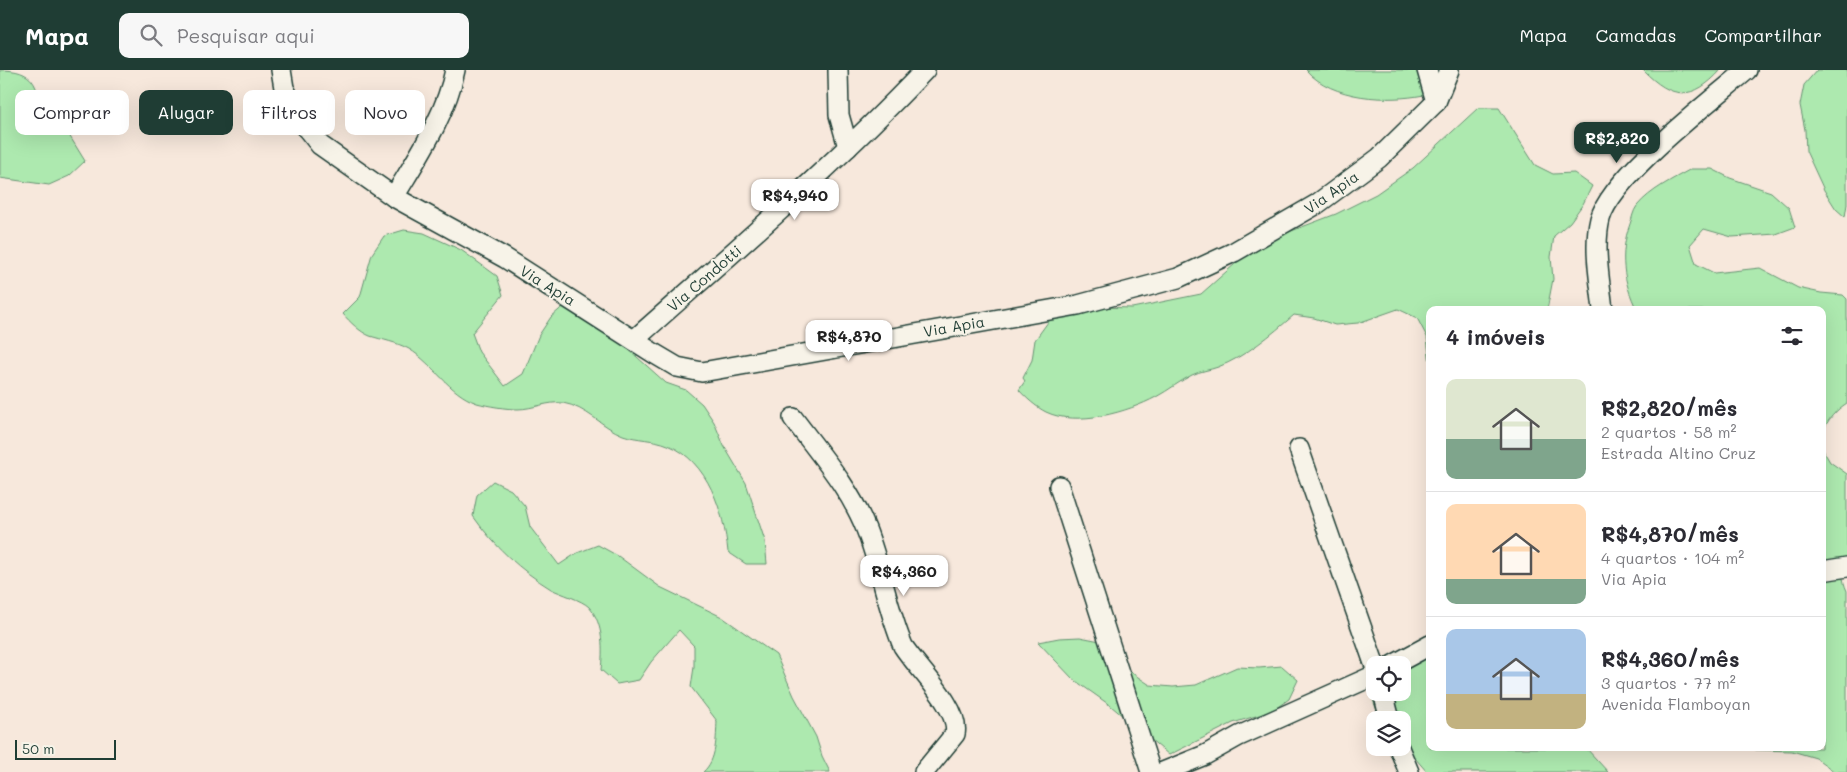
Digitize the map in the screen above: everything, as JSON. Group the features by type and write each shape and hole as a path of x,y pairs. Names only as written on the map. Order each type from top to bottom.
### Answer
{"street":[{"name":"Via Apia","path":"281,70 284,88 295,110 320,145 394,197 505,258 677,366 702,372 1078,305 1178,278 1234,252 1317,204 1379,158 1436,102 1449,70"},
{"path":"394,197 442,109 452,86 455,70"},
{"path":"838,70 839,115 848,147"},
{"name":"Via Condotti","path":"634,340 795,198 887,110 925,70"},
{"path":"1427,70 1436,102"},
{"path":"1603,306 1597,245 1600,218 1608,200 1642,160 1747,70"},
{"path":"793,418 836,476 853,503 866,529 896,630 903,646 912,661 947,703 955,717 957,726 955,734 924,772"},
{"path":"1299,448 1372,656"},
{"path":"1059,486 1151,772"},
{"path":"1826,570 1847,567"},
{"path":"1411,656 1426,648"},
{"path":"1163,772 1205,755 1239,736 1366,679"},
{"path":"1403,756 1410,772"}],"green space":[{"path":"0,70 27,76 37,90 15,90 15,135 69,135 85,161 69,176 49,185 0,178"},
{"path":"1306,70 1440,70 1424,95 1378,98 1345,93 1330,88"},
{"path":"1643,70 1721,70 1701,87 1692,92 1682,93 1663,87"},
{"path":"1817,70 1847,70 1847,204 1845,217 1836,209 1824,190 1806,151 1805,130 1800,105 1804,85"},
{"path":"1478,108 1499,108 1535,165 1553,174 1574,173 1592,186 1583,204 1570,222 1554,236 1551,257 1553,279 1548,306 1426,306 1426,335 1417,318 1398,309 1358,323 1335,325 1314,318 1294,315 1258,344 1228,363 1198,372 1145,403 1102,416 1072,418 1058,416 1039,408 1019,390 1025,381 1023,378 1032,360 1035,340 1048,322 1066,306 1132,308 1201,294 1253,248 1273,238 1336,214 1376,194 1413,168"},
{"path":"1691,169 1712,169 1730,178 1771,192 1789,208 1795,227 1776,234 1732,237 1704,229 1690,245 1696,264 1714,273 1760,268 1798,288 1843,295 1847,299 1847,403 1832,416 1826,425 1826,306 1635,306 1628,289 1624,268 1624,246 1637,206 1662,185"},
{"path":"404,230 424,233 461,250 497,276 503,295 472,333 479,352 505,386 523,374 539,335 551,317 567,303 618,340 666,383 686,390 702,404 714,422 724,446 746,483 765,541 767,564 746,564 728,552 723,521 718,505 704,475 682,453 663,443 623,435 587,413 563,403 518,409 477,403 449,385 426,362 409,349 370,336 352,323 343,314 360,297 372,254 384,236"},
{"path":"1826,455 1830,462 1847,474 1847,557 1843,565 1842,574 1847,591 1847,772 1835,772 1816,758 1792,751 1826,751"},
{"path":"493,481 511,490 525,506 530,527 559,565 577,553 598,545 618,556 660,587 722,617 776,655 794,696 816,737 830,772 703,772 708,767 713,755 717,721 691,687 694,667 694,646 679,630 651,662 639,680 617,684 601,670 602,646 600,629 589,607 551,589 529,574 508,557 473,516 477,495"},
{"path":"1080,637 1100,641 1132,673 1150,685 1173,687 1196,685 1237,667 1282,666 1298,680 1289,699 1272,711 1233,723 1169,755 1111,706 1073,679 1038,642"},
{"path":"1426,657 1426,751 1589,751 1608,772 1427,772 1411,753 1411,711 1377,711 1373,701 1411,701 1411,664"}]}
